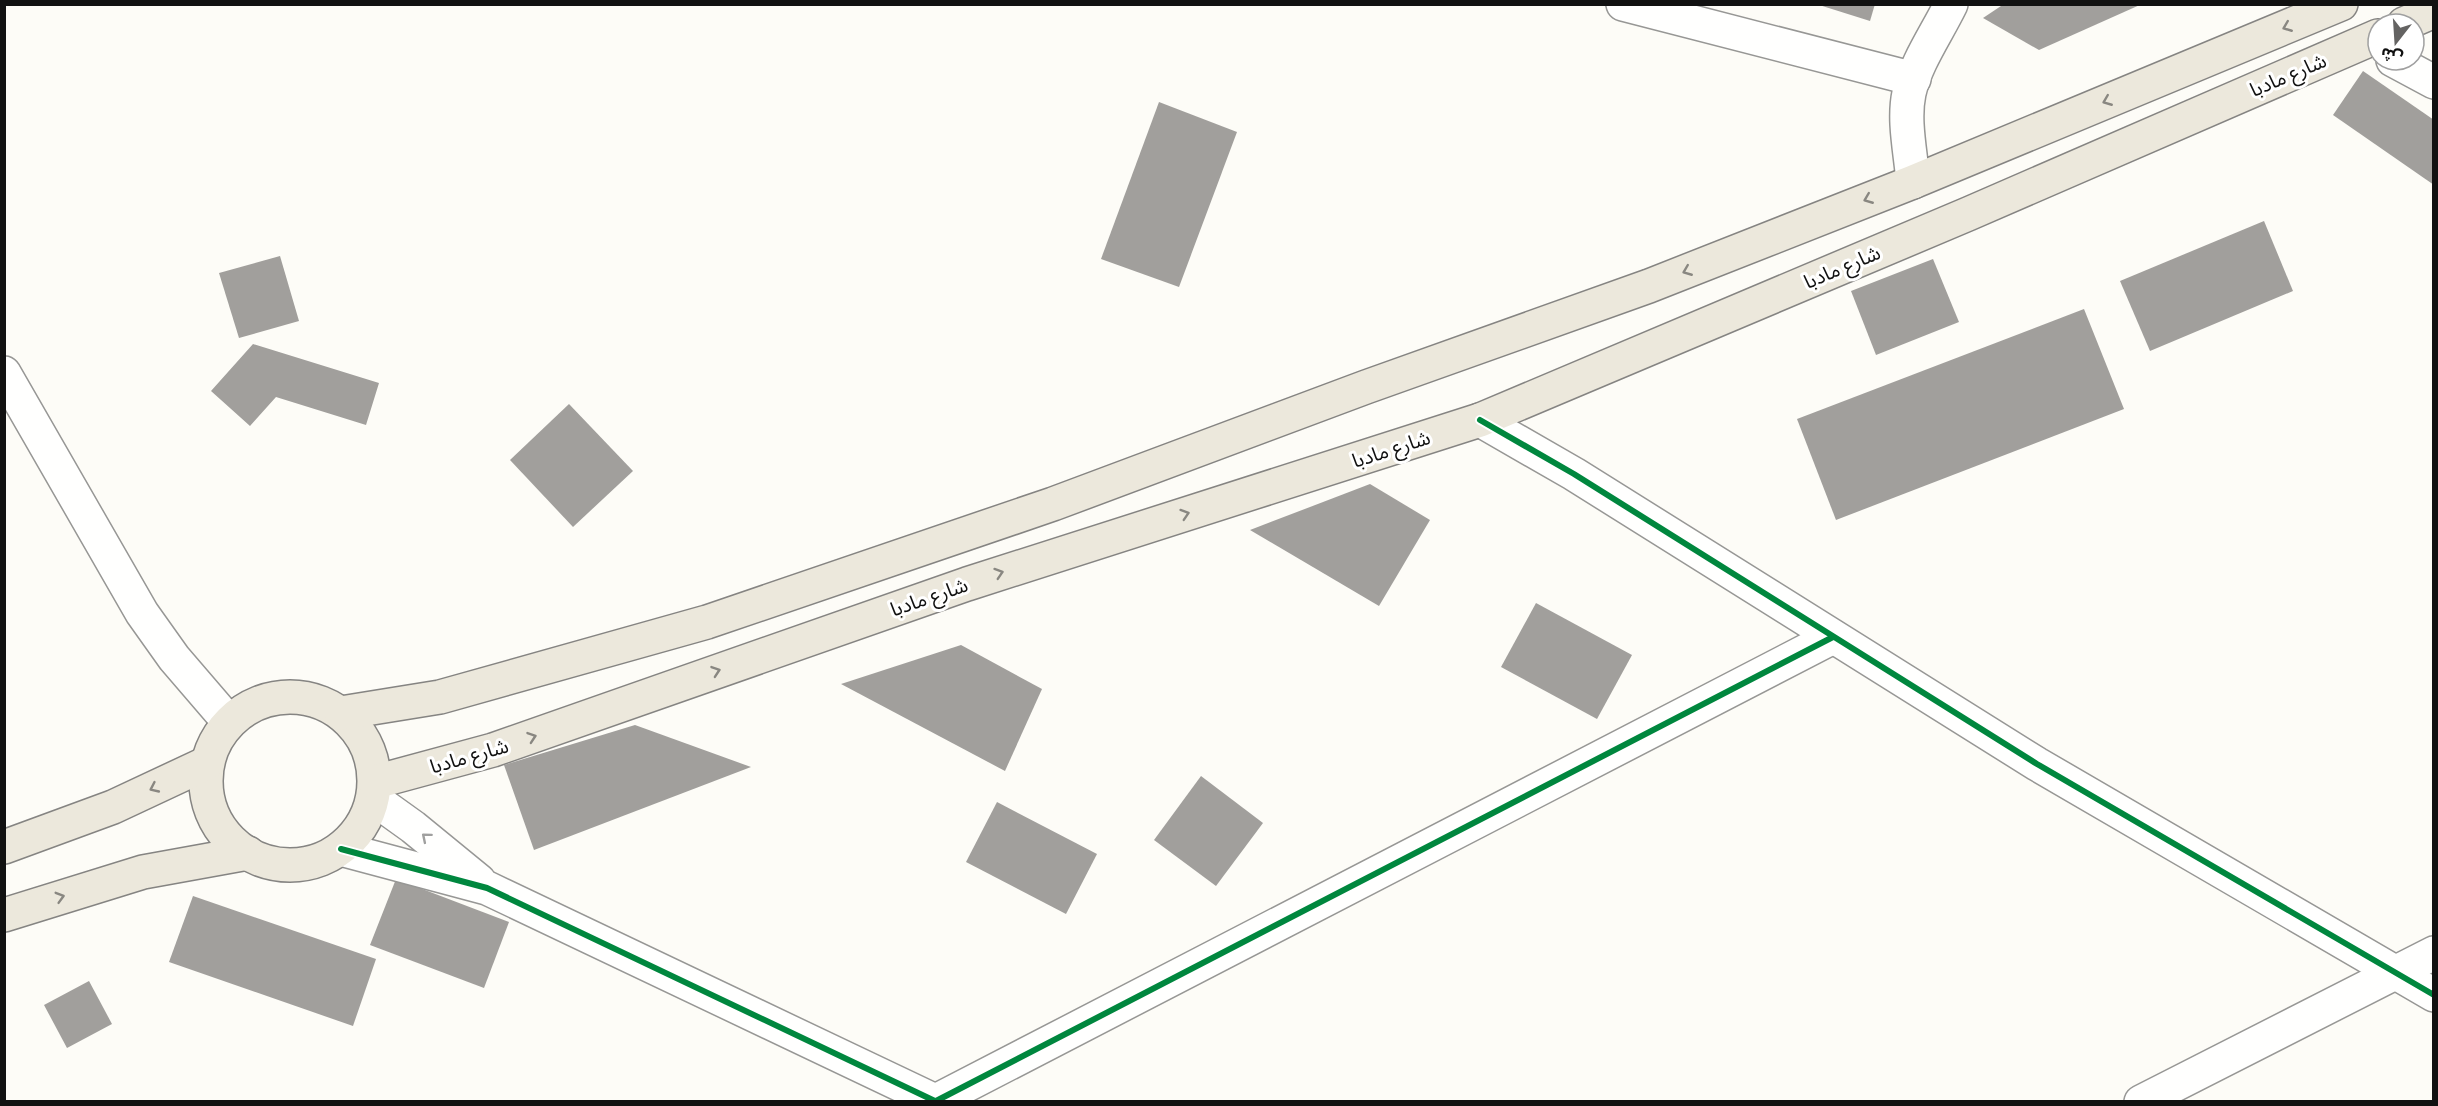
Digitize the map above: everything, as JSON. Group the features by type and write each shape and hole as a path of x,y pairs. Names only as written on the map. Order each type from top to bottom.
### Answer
{"main road":[{"path":"341,713 441,697 730,614 1053,504 1366,387 1649,286 1913,182 2341,4"},
{"name":"شارع مادبا","path":"374,790 967,584 1480,420 2366,47"},
{"path":"275,698 309,698 341,713 366,744 374,790 362,827 341,849 314,862 280,864 248,853 222,830 207,798 207,763 214,744 229,722 250,707 275,698"},
{"path":"4,848 113,807 207,763"},
{"path":"4,915 143,872 248,853"}],"street":[{"path":"1623,4 1914,79"},
{"path":"1913,182 1907,106 1914,79 1951,4"},
{"path":"2415,72 2433,82"},
{"path":"4,373 142,613 174,658 229,722"},
{"path":"1480,420 1574,474 2037,764 2433,995"},
{"path":"341,849 487,888 936,1101 1833,637"},
{"path":"374,790 413,827 487,888"},
{"path":"2141,1101 2398,973 2433,953"}],"building":[{"path":"1816,4 1875,4 1870,21"},
{"path":"2004,4 2142,4 2039,50 1983,18"},
{"path":"2363,71 2434,120 2434,185 2333,115"},
{"path":"1159,102 1237,132 1179,287 1101,259"},
{"path":"2264,221 2293,291 2150,351 2120,281"},
{"path":"280,256 299,321 239,338 219,273"},
{"path":"1933,259 1959,322 1876,355 1851,291"},
{"path":"2084,309 2124,409 1836,520 1797,419"},
{"path":"253,344 379,383 366,425 276,397 250,426 211,391"},
{"path":"569,404 633,471 573,527 510,460"},
{"path":"1370,484 1430,520 1379,606 1250,530"},
{"path":"1536,603 1632,655 1597,719 1501,667"},
{"path":"961,645 1042,689 1005,771 841,684"},
{"path":"635,725 751,767 534,850 504,765"},
{"path":"1201,776 1263,823 1216,886 1154,840"},
{"path":"997,802 1097,854 1066,914 966,862"},
{"path":"396,879 509,922 484,988 370,945"},
{"path":"193,896 376,959 353,1026 169,962"},
{"path":"89,981 112,1024 67,1048 44,1005"}],"cycle path":[{"path":"1480,420 1574,474 2037,764 2434,995"},
{"path":"936,1101 1833,637"},
{"path":"341,849 487,888 937,1102"}]}
